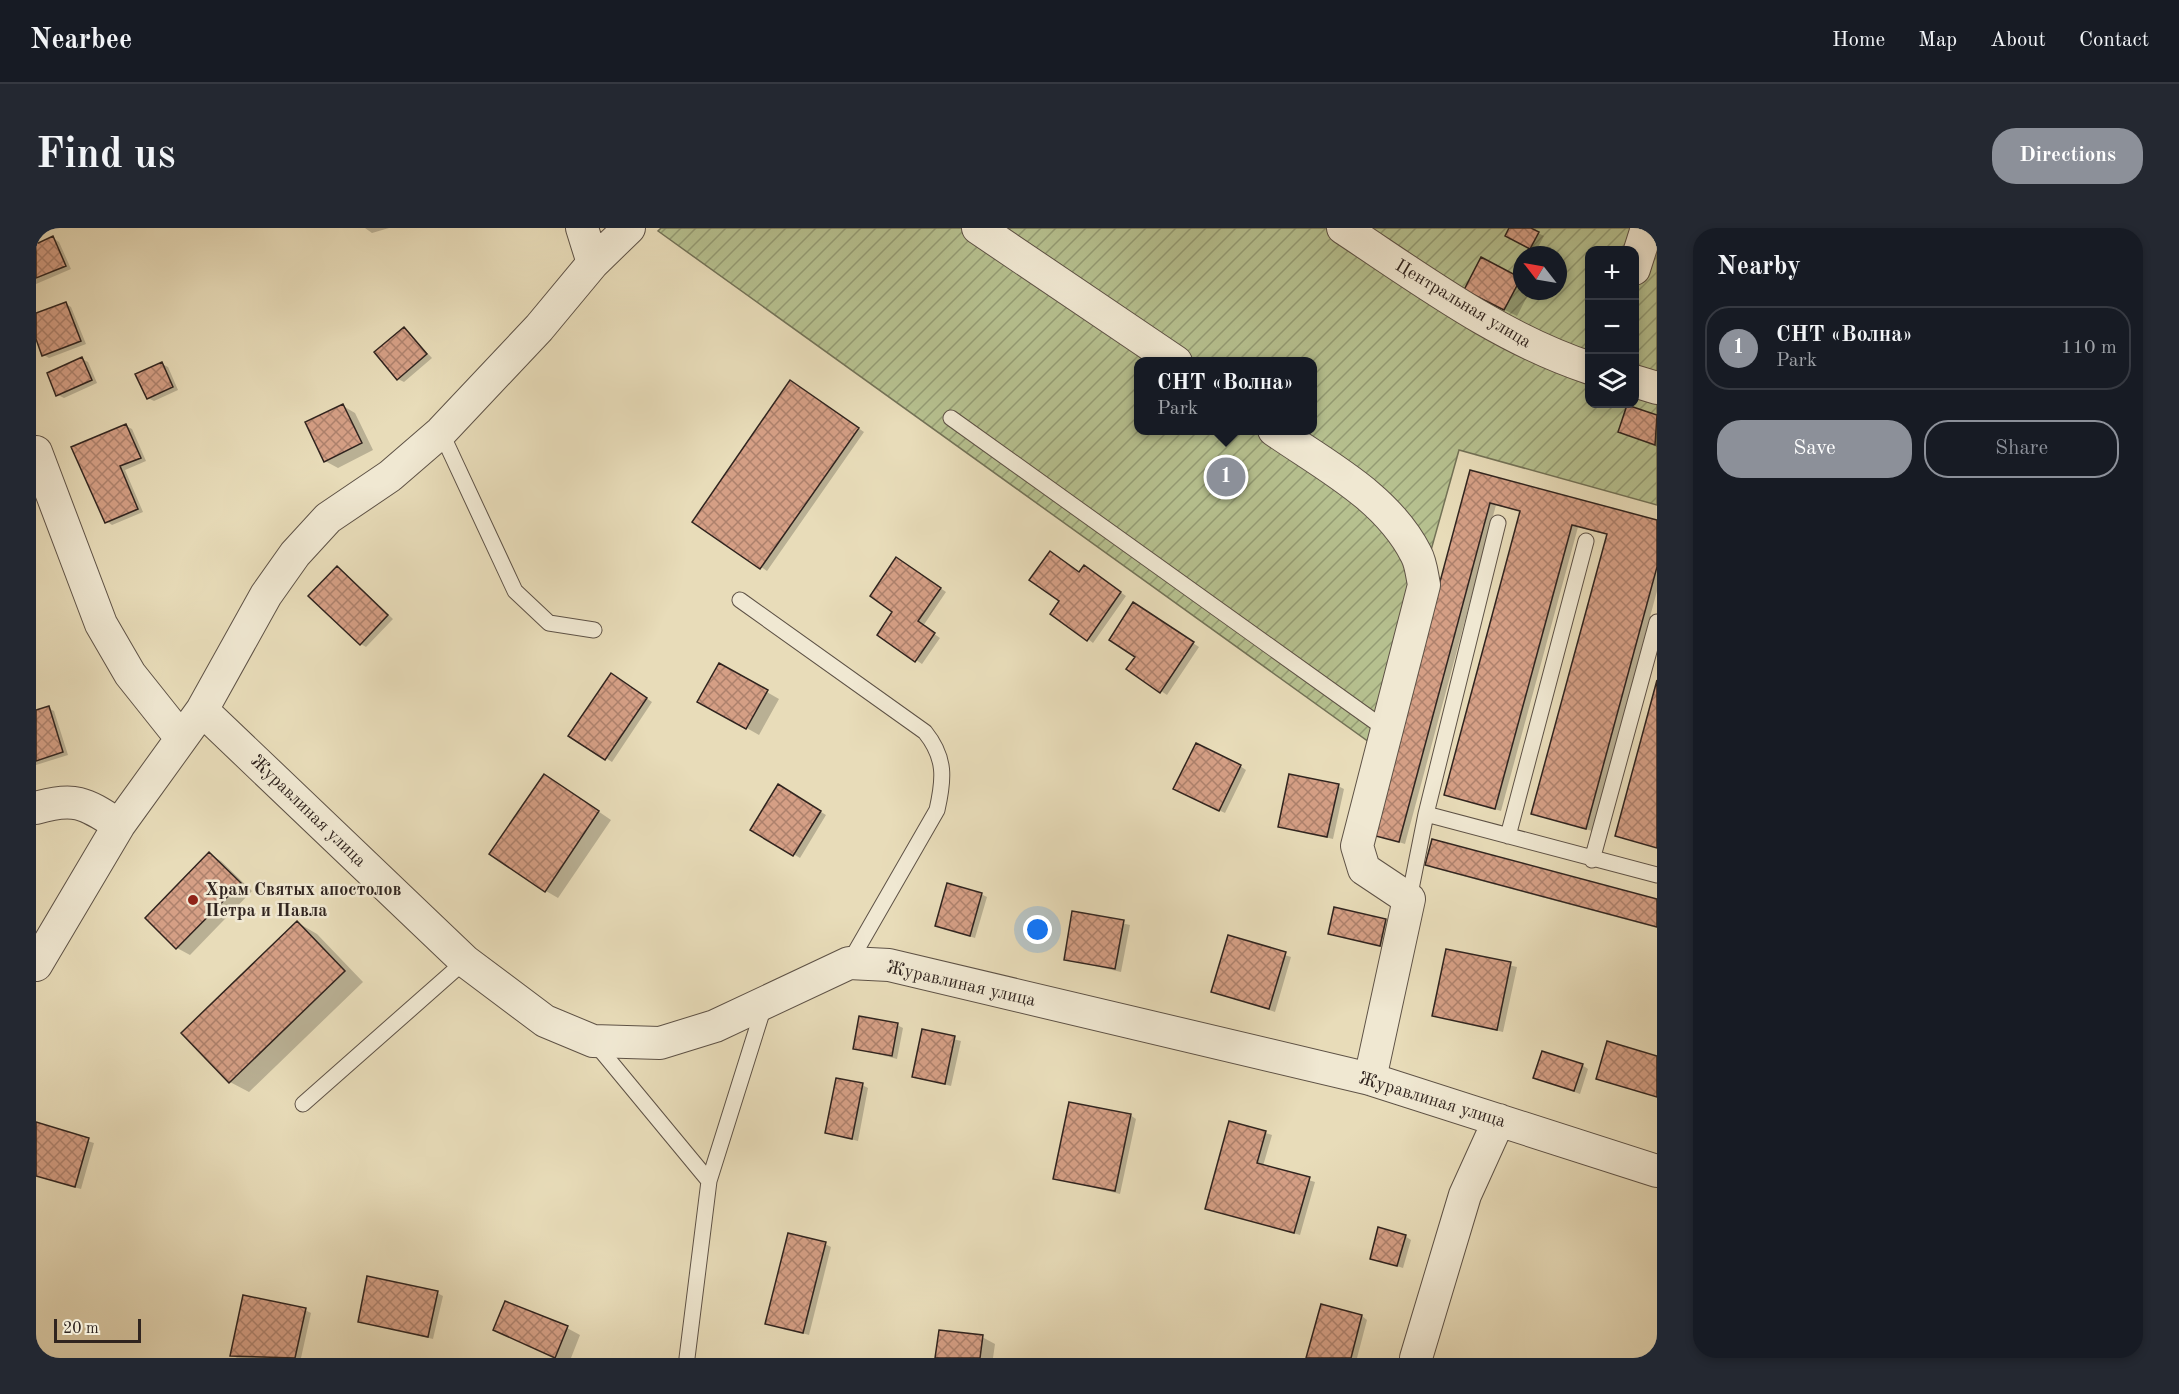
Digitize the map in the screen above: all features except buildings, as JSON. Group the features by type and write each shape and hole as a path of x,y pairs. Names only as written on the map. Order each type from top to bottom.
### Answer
{"street":[{"path":"582,228 593,263"},
{"path":"36,965 118,825 202,710 266,595 295,554 328,518 390,476 441,432 539,328 593,263 629,228"},
{"path":"978,228 1169,357"},
{"name":"Центральная улица","path":"1343,228 1454,302 1543,351 1585,366"},
{"path":"1639,255 1647,228"},
{"path":"1639,382 1657,388"},
{"path":"1282,435 1378,503 1398,524 1417,556 1424,585 1357,846 1364,869 1409,899 1370,1079"},
{"path":"36,452 101,624 130,674 181,738"},
{"name":"Журавлиная улица","path":"202,710 465,961 545,1021 593,1041 660,1043 715,1026 849,963 889,965 1370,1079 1657,1171"},
{"path":"36,808 56,802 85,803 118,825"},
{"path":"1416,1358 1465,1195 1499,1120"}],"lane":[{"path":"951,418 1388,731"},
{"path":"441,432 515,591 549,624 594,630"},
{"path":"1409,899 1426,814 1498,524"},
{"path":"1508,836 1586,542"},
{"path":"740,600 925,732 937,747 942,785 937,810 849,963"},
{"path":"1592,860 1657,622"},
{"path":"1426,814 1592,860 1657,875"},
{"path":"303,1104 465,961"},
{"path":"687,1358 709,1181 765,1003"},
{"path":"593,1041 709,1181"}],"green space":[{"path":"661,228 1657,228 1657,505 1459,450 1376,747 658,231"}],"place":[{"name":"СНТ «Волна»","path":"1226,477"},
{"name":"Храм Святых апостолов Петра и Павла","path":"193,900"}]}
